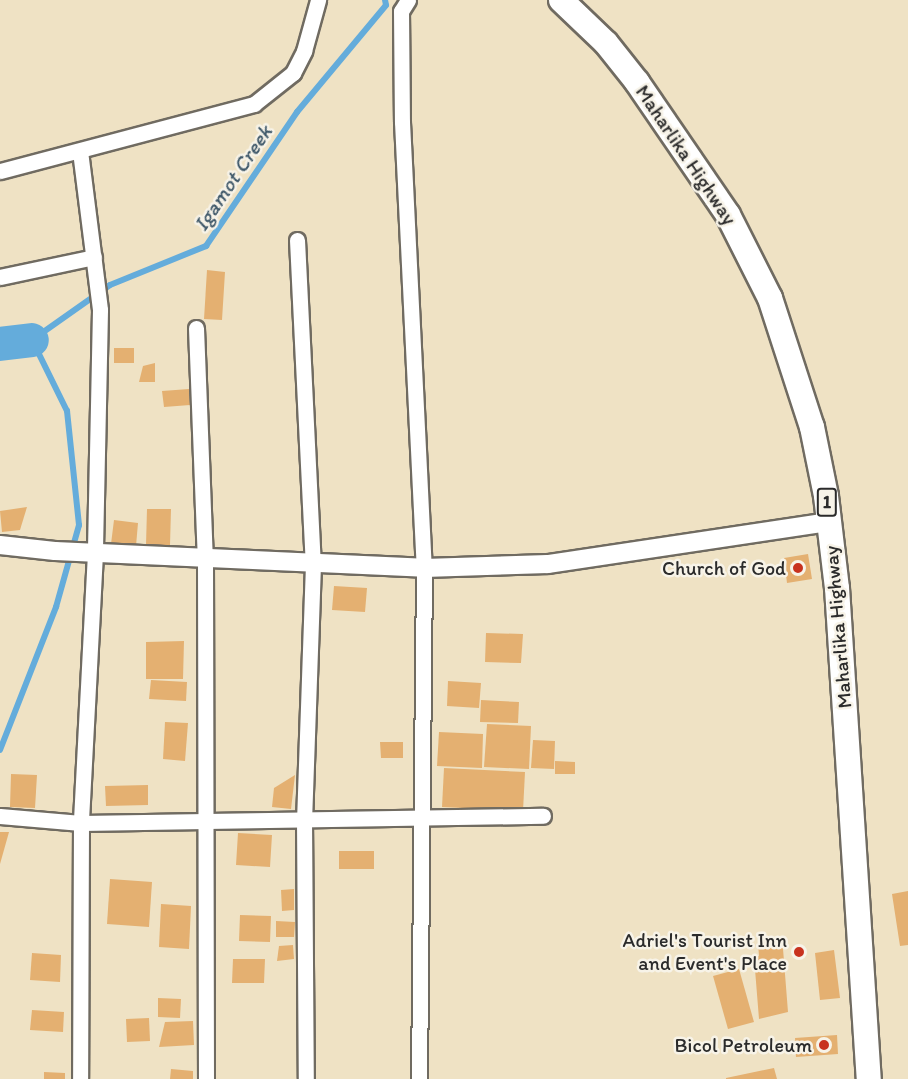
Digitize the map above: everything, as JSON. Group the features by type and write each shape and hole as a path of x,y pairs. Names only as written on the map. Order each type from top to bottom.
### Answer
{"highway":[{"name":"Maharlika Highway","path":"561,0 606,43 637,81 704,176 752,257 770,298 806,406 829,522 869,1079"}],"street":[{"path":"0,171 254,104 293,73 304,51 318,0"},
{"path":"408,0 401,11 402,122 424,568 419,818 420,1079"},
{"path":"80,151 100,310 87,553 81,823 80,1079"},
{"path":"297,240 313,564 304,819 306,1079"},
{"path":"0,277 94,257"},
{"path":"196,328 205,560 206,1079"},
{"path":"0,544 54,551 205,560 424,568 548,564 829,522"},
{"path":"0,816 81,823 543,816"}],"building":[{"path":"207,270 225,272 222,320 204,319"},
{"path":"114,348 134,348 134,363 114,363"},
{"path":"155,363 155,382 139,382 143,366"},
{"path":"189,389 190,405 164,407 162,391"},
{"path":"27,507 20,530 2,532 0,511"},
{"path":"147,509 171,509 170,545 146,545"},
{"path":"114,520 138,523 136,546 111,544"},
{"name":"Church of God","path":"808,554 812,579 787,583 784,558"},
{"path":"334,586 367,588 365,612 332,610"},
{"path":"486,633 523,634 521,663 485,662"},
{"path":"184,641 183,679 146,679 146,642"},
{"path":"151,680 187,682 186,701 149,699"},
{"path":"448,681 481,683 479,708 447,706"},
{"path":"481,700 519,702 518,723 480,722"},
{"path":"165,722 188,723 185,761 163,759"},
{"path":"487,724 531,726 529,769 484,767"},
{"path":"439,732 483,734 482,768 437,766"},
{"path":"533,740 555,741 554,769 531,768"},
{"path":"380,742 403,742 403,758 381,758"},
{"path":"555,761 575,762 575,774 555,774"},
{"path":"444,768 525,772 523,811 442,807"},
{"path":"11,774 37,775 35,808 10,807"},
{"path":"295,775 291,809 272,807 274,788"},
{"path":"148,785 148,805 106,806 105,786"},
{"path":"0,832 9,832 0,864"},
{"path":"238,833 272,835 270,867 236,865"},
{"path":"339,851 374,851 374,869 339,869"},
{"path":"110,879 152,882 149,927 107,924"},
{"path":"294,889 294,910 282,911 281,890"},
{"path":"908,891 908,945 900,946 892,894"},
{"path":"161,904 191,906 189,949 159,947"},
{"path":"240,915 271,916 270,942 239,941"},
{"path":"276,921 295,922 294,937 276,937"},
{"path":"782,936 788,1012 759,1019 754,957 759,956 758,944"},
{"path":"293,945 294,959 277,961 279,946"},
{"path":"834,950 840,998 820,1000 815,953"},
{"path":"32,953 61,955 60,982 30,980"},
{"path":"233,959 265,959 264,983 232,983"},
{"path":"739,969 754,1022 728,1029 713,976"},
{"path":"158,998 181,999 180,1018 158,1017"},
{"path":"32,1010 64,1012 63,1032 30,1030"},
{"path":"149,1018 150,1041 127,1042 126,1019"},
{"path":"193,1021 194,1045 159,1047 165,1022"},
{"path":"837,1035 838,1054 796,1057 795,1038"},
{"path":"774,1068 777,1079 726,1079 726,1078"},
{"path":"171,1069 193,1071 193,1079 170,1079"},
{"path":"44,1072 65,1073 65,1079 44,1079"}],"waterway":[{"name":"Igamot Creek","path":"0,750 56,607 79,525 67,411 32,340 110,285 206,246 297,112 386,5 385,0"},
{"path":"0,344 32,340"}],"place":[{"name":"Church of God","path":"798,568"},
{"name":"Adriel's Tourist Inn and Event's Place","path":"799,952"},
{"name":"Bicol Petroleum","path":"824,1045"}]}
